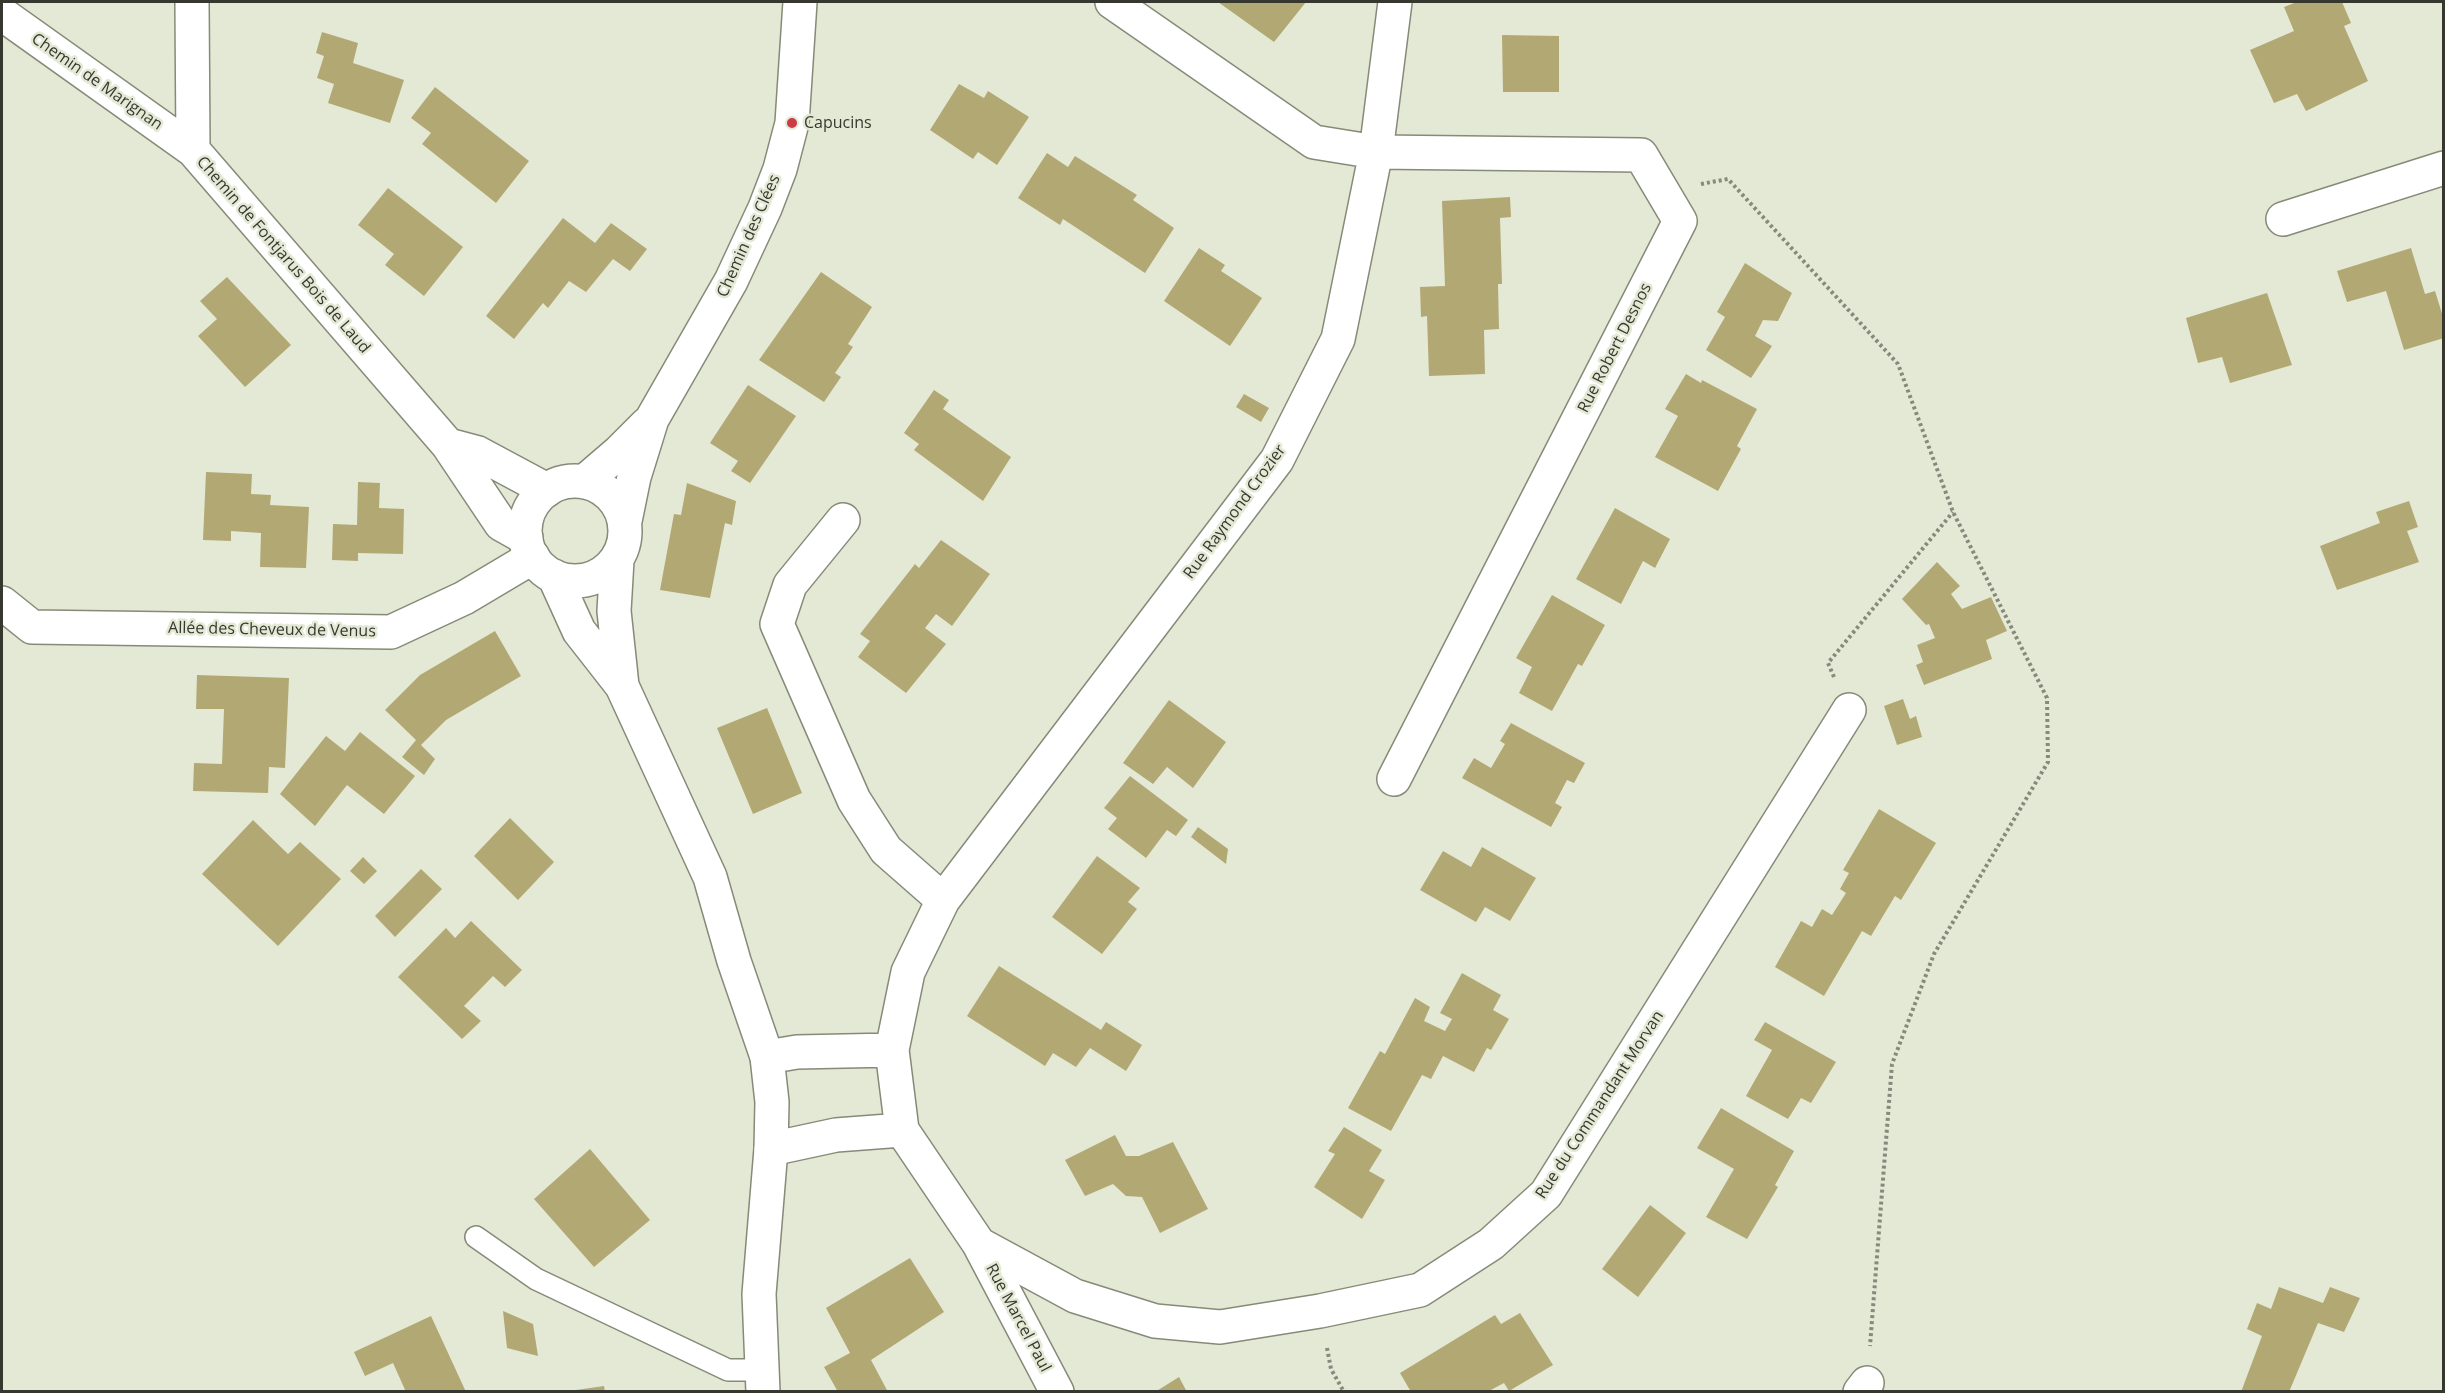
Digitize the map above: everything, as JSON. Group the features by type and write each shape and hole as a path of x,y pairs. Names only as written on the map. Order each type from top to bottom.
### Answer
{"street":[{"name":"Chemin de Fontjarus Bois de Laud","path":"192,2 193,150 448,445 501,524 537,557"},
{"name":"Chemin des Clées","path":"625,521 634,477 652,419 732,281 780,169 792,123 800,2"},
{"path":"1112,2 1314,142 1376,152"},
{"name":"Rue Raymond Crozier","path":"892,1050 908,972 943,900 1277,460 1338,339 1376,152 1395,2"},
{"name":"Chemin de Marignan","path":"2,14 193,150"},
{"name":"Rue Robert Desnos","path":"1376,152 1641,155 1680,222 1394,779"},
{"path":"2283,219 2444,168"},
{"name":"Chemin des Clées","path":"584,482 620,453 652,419"},
{"path":"448,445 487,458 547,490"},
{"path":"622,686 614,611 616,560 624,541 625,521 617,502 603,489 584,482 564,482 547,490 533,504 527,520 537,557 579,631 622,686 710,877 734,961 766,1057 772,1102 771,1149 759,1294 763,1381"},
{"path":"843,520 790,585 777,624 854,800 886,850 943,900"},
{"path":"537,557 568,581 583,581 602,574 616,560"},
{"name":"Allée des Cheveux de Venus","path":"2,603 32,627 391,632 464,598 537,557"},
{"name":"Rue du Commandant Morvan","path":"892,1050 902,1130 979,1244 1075,1296 1155,1321 1220,1327 1320,1311 1420,1290 1491,1244 1546,1194 1849,710"},
{"path":"766,1057 797,1052 892,1050"},
{"path":"771,1149 836,1135 902,1130"},
{"name":"Rue Marcel Paul","path":"979,1244 1057,1392"}],"lane":[{"path":"476,1237 536,1279 728,1370 763,1381"}],"path":[{"path":"1663,192 1728,178 1898,364 1953,512 2047,698 2048,762 1934,954 1892,1064 1863,1387"},
{"path":"1849,710 1828,663 1953,512"},
{"path":"1320,1311 1331,1369 1344,1392"}],"building":[{"path":"1218,2 1306,2 1274,42"},
{"path":"2297,2 2342,2 2351,23 2344,26 2368,81 2306,111 2297,94 2274,103 2250,50 2294,31 2284,7"},
{"path":"322,32 358,43 353,63 404,80 390,123 328,103 334,84 317,78 324,56 316,53"},
{"path":"1502,35 1559,36 1559,92 1503,92"},
{"path":"959,84 984,98 988,91 1029,117 997,165 978,152 973,159 930,130"},
{"path":"435,87 529,161 496,203 422,144 431,133 411,118"},
{"path":"1047,153 1068,167 1075,156 1137,195 1133,200 1174,228 1145,273 1063,219 1060,225 1018,198"},
{"path":"388,188 463,247 424,296 385,265 394,254 358,225"},
{"path":"1510,197 1511,217 1500,218 1502,284 1498,284 1499,329 1484,330 1485,374 1429,376 1427,316 1421,317 1420,287 1445,286 1442,201"},
{"path":"563,218 595,243 611,223 647,249 630,271 613,259 586,292 569,281 548,308 543,303 514,339 486,316"},
{"path":"1199,248 1225,265 1221,271 1262,298 1230,346 1164,301"},
{"path":"2411,248 2425,294 2435,291 2444,320 2444,338 2404,350 2386,291 2347,302 2337,271"},
{"path":"1745,263 1792,293 1778,321 1763,320 1755,336 1772,346 1751,378 1706,350 1725,317 1717,312"},
{"path":"821,272 872,307 848,344 853,347 835,373 841,377 824,402 759,360"},
{"path":"227,277 291,345 245,387 198,336 217,319 200,301"},
{"path":"2267,293 2292,365 2230,383 2222,357 2198,363 2186,318"},
{"path":"1686,374 1757,409 1737,446 1741,449 1718,491 1655,457 1678,416 1665,409"},
{"path":"748,385 796,416 750,483 731,471 738,461 710,443"},
{"path":"934,390 949,400 943,409 1011,457 983,501 914,450 919,444 904,433"},
{"path":"1244,394 1269,408 1261,422 1236,407"},
{"path":"206,472 252,474 251,494 271,495 270,505 309,507 306,568 260,567 261,533 231,531 231,541 203,540"},
{"path":"358,482 380,483 379,508 404,509 403,554 358,553 358,561 332,560 333,524 357,525"},
{"path":"687,483 736,501 732,525 725,523 710,598 660,590 674,514 681,515"},
{"path":"2409,501 2418,527 2407,531 2419,562 2337,590 2320,546 2380,523 2376,512"},
{"path":"1615,508 1670,539 1655,568 1643,561 1621,604 1576,579"},
{"path":"941,540 990,574 952,626 936,614 925,628 946,644 906,693 858,657 870,641 860,634 915,564 919,568"},
{"path":"1937,562 1960,586 1951,594 1962,609 1991,597 2007,631 1986,640 1992,659 1924,685 1916,665 1923,662 1917,645 1935,638 1929,624 1926,625 1902,599"},
{"path":"1552,595 1605,625 1582,666 1578,664 1552,711 1519,693 1532,667 1516,658"},
{"path":"495,631 521,676 446,720 421,745 435,759 424,775 402,757 416,740 385,710 420,675"},
{"path":"197,675 289,678 285,768 269,767 268,793 193,791 194,763 222,764 224,709 196,709"},
{"path":"1903,699 1910,719 1916,716 1922,737 1897,745 1884,706"},
{"path":"1169,700 1226,742 1193,788 1167,767 1153,784 1123,763"},
{"path":"767,708 802,793 753,814 717,728"},
{"path":"1511,723 1585,763 1574,783 1567,780 1555,803 1562,807 1551,827 1462,778 1474,758 1491,768 1505,744 1500,741"},
{"path":"360,732 415,776 384,814 347,785 315,826 280,794 326,736 345,751"},
{"path":"1130,776 1188,820 1176,836 1167,830 1146,858 1108,829 1117,818 1104,808"},
{"path":"1879,809 1936,843 1901,900 1895,896 1871,936 1862,931 1824,996 1775,967 1801,921 1812,927 1822,909 1832,915 1846,893 1840,889 1849,873 1843,870"},
{"path":"510,818 554,862 518,900 474,856"},
{"path":"253,820 288,854 300,842 341,879 278,946 202,874"},
{"path":"1198,827 1228,849 1226,864 1191,837"},
{"path":"1482,847 1536,878 1510,921 1485,907 1476,922 1420,890 1443,851 1471,867"},
{"path":"1097,856 1140,888 1128,902 1137,909 1102,954 1052,917"},
{"path":"363,857 377,871 364,884 350,871"},
{"path":"421,869 442,889 395,937 375,916"},
{"path":"471,921 522,970 505,987 493,976 464,1006 481,1021 462,1039 398,977 446,928 455,938"},
{"path":"999,966 1101,1030 1106,1022 1142,1045 1126,1071 1090,1048 1076,1067 1053,1053 1045,1066 967,1016"},
{"path":"1462,973 1501,995 1493,1010 1509,1019 1491,1050 1487,1048 1474,1072 1443,1056 1431,1079 1422,1075 1391,1131 1348,1108 1380,1051 1385,1054 1415,998 1430,1007 1424,1021 1445,1031 1452,1019 1440,1013"},
{"path":"1765,1022 1836,1062 1811,1103 1801,1098 1788,1119 1746,1096 1772,1050 1754,1040"},
{"path":"1721,1108 1794,1151 1775,1185 1778,1187 1747,1239 1706,1217 1734,1169 1697,1148"},
{"path":"1344,1127 1382,1150 1369,1171 1385,1180 1362,1219 1314,1187 1335,1154 1328,1151"},
{"path":"1115,1135 1126,1156 1139,1156 1173,1142 1208,1209 1160,1233 1142,1197 1126,1196 1113,1184 1085,1196 1065,1160"},
{"path":"590,1149 650,1220 594,1267 534,1199"},
{"path":"1650,1205 1686,1233 1638,1297 1602,1269"},
{"path":"910,1258 944,1312 871,1360 888,1392 838,1392 824,1367 850,1353 826,1308"},
{"path":"2279,1287 2323,1303 2330,1287 2360,1298 2344,1332 2318,1323 2289,1392 2241,1392 2262,1336 2247,1329 2257,1303 2271,1309"},
{"path":"503,1311 533,1324 538,1356 507,1348"},
{"path":"1520,1313 1553,1365 1509,1391 1504,1383 1487,1392 1411,1392 1400,1373 1495,1315 1501,1324"},
{"path":"431,1316 466,1392 406,1392 393,1363 365,1376 354,1352"},
{"path":"1179,1377 1187,1392 1155,1392"},
{"path":"604,1386 605,1392 576,1392 576,1390"}],"place":[{"name":"Capucins","path":"792,123"}]}
